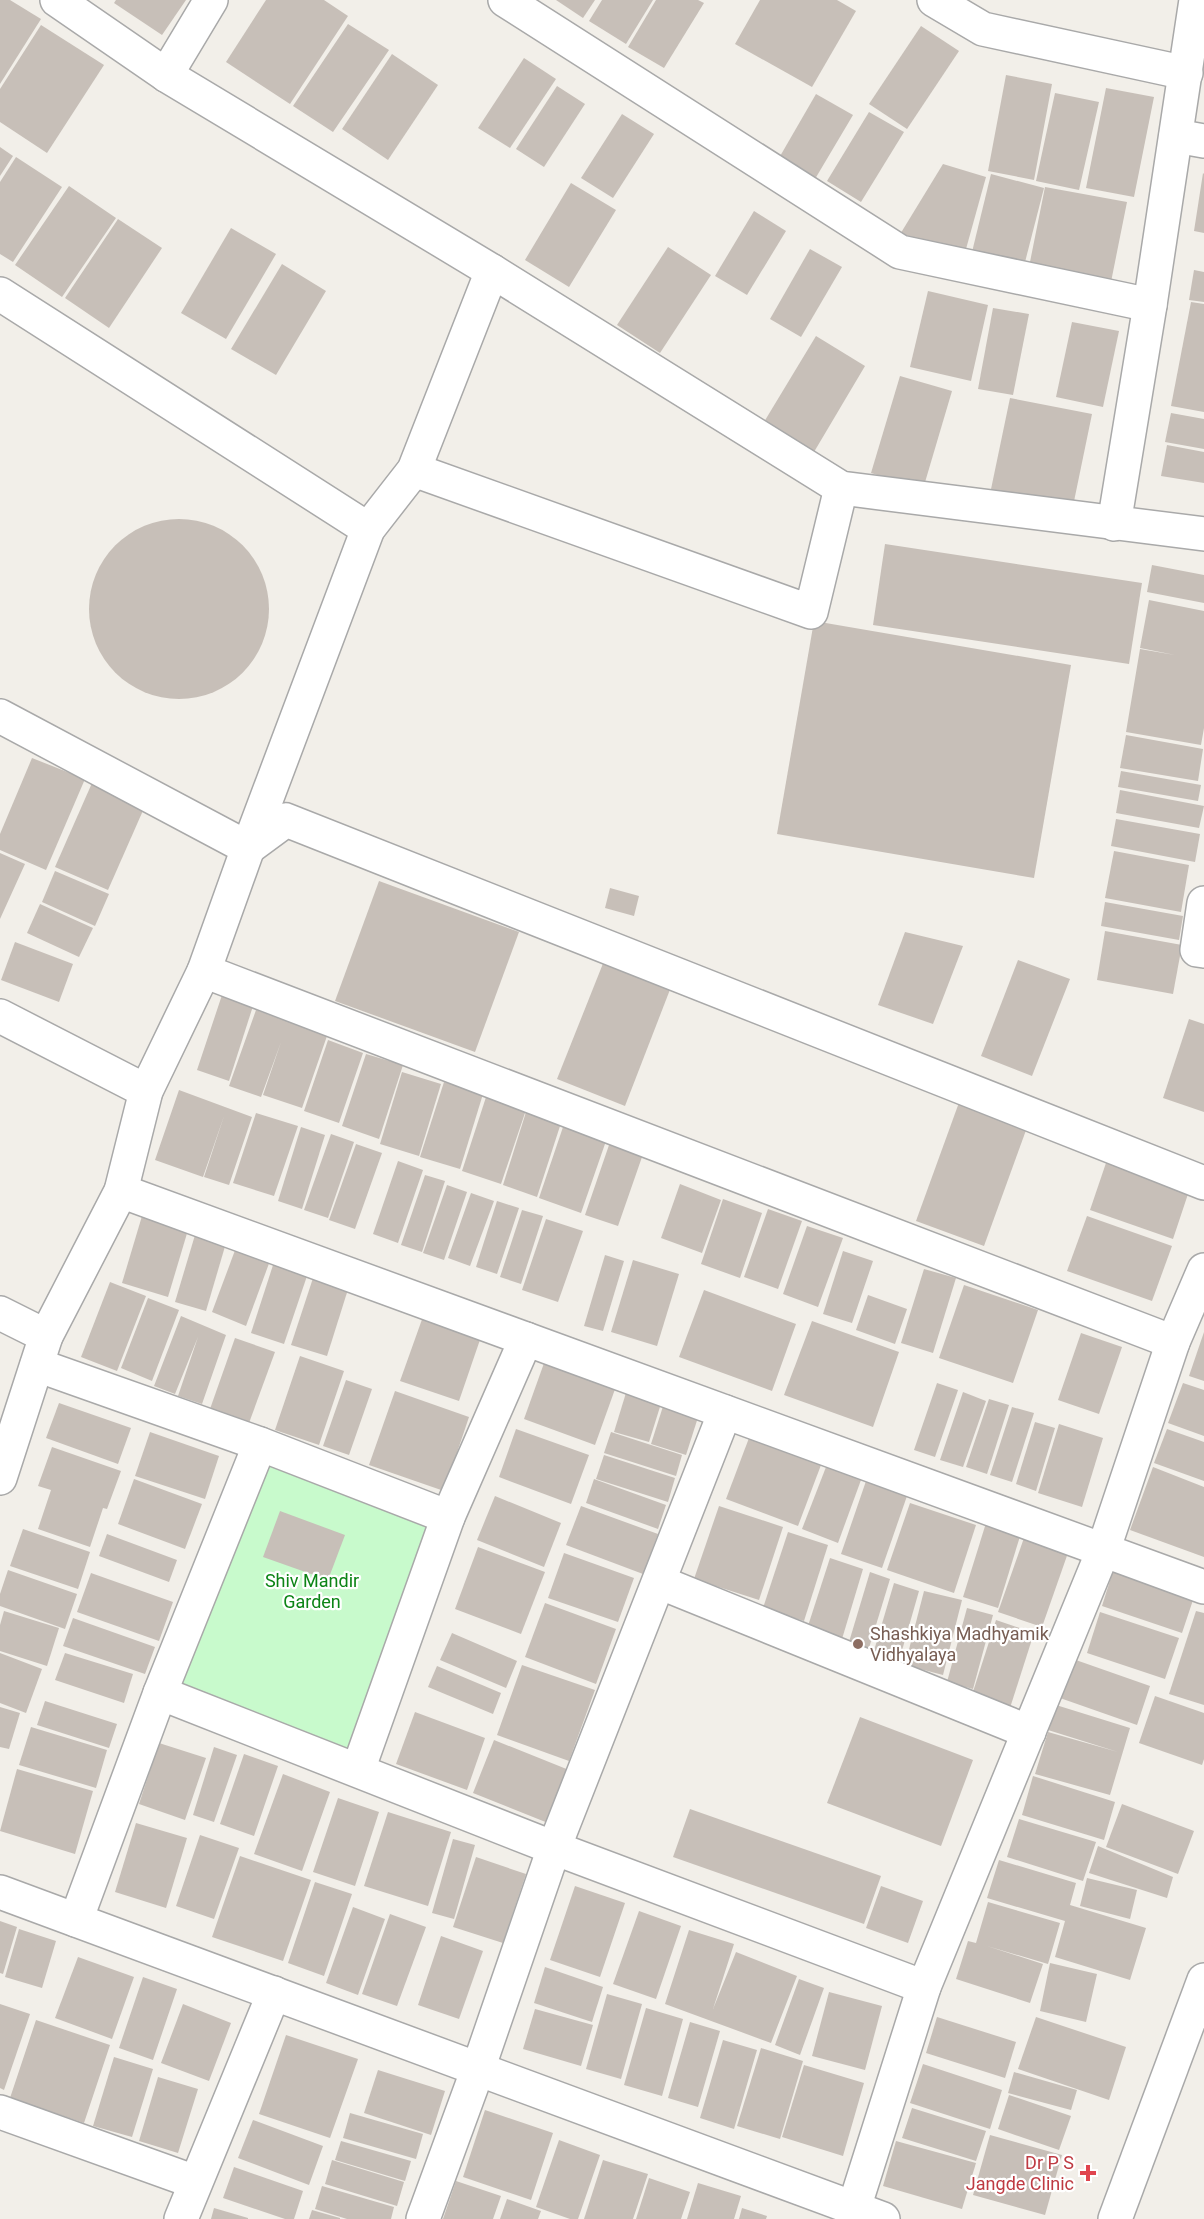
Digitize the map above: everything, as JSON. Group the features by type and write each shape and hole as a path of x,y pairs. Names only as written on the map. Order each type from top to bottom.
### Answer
{"street":[{"path":"57,0 166,75 492,271 841,488 1204,534"},
{"path":"166,75 211,0"},
{"path":"505,0 900,252 1150,305"},
{"path":"934,0 983,29 1186,74"},
{"path":"1114,524 1150,305 1190,138 1186,74 1196,0"},
{"path":"0,1478 41,1350 121,1191 146,1091 204,971 368,529 414,470 492,271"},
{"path":"3,302 368,529"},
{"path":"414,470 811,612 841,488"},
{"path":"0,716 248,848"},
{"path":"248,848 286,820 1204,1183"},
{"path":"1204,903 1197,950 1204,951"},
{"path":"204,971 1173,1342"},
{"path":"0,1016 146,1091"},
{"path":"121,1191 1204,1587"},
{"path":"0,1892 868,2214 924,1987 1103,1551 1173,1342 1204,1270"},
{"path":"0,1312 41,1350 260,1444 448,1516"},
{"path":"358,1770 448,1516 526,1340"},
{"path":"423,2219 478,2069 554,1848 725,1412"},
{"path":"76,1920 159,1693 260,1444"},
{"path":"659,1582 1029,1732"},
{"path":"159,1693 554,1848 924,1987"},
{"path":"1115,2219 1204,1980"},
{"path":"181,2219 274,1993"},
{"path":"0,2112 195,2182"}],"green space":[{"name":"Shiv Mandir Garden","path":"258,1460 440,1528 355,1752 174,1684"}],"building":[{"path":"0,0 10,0 41,19 0,84"},
{"path":"116,0 186,0 162,35 114,3"},
{"path":"266,0 324,0 348,16 290,104 226,62"},
{"path":"556,0 595,0 583,18"},
{"path":"602,0 653,0 626,44 589,21"},
{"path":"656,0 698,0 704,3 664,68 628,47"},
{"path":"760,0 837,0 856,11 812,87 735,44"},
{"path":"348,24 389,50 333,132 293,106"},
{"path":"41,25 104,65 47,153 0,122 0,89"},
{"path":"921,26 959,51 907,129 869,104"},
{"path":"392,54 438,85 388,160 342,129"},
{"path":"524,58 556,79 510,148 478,128"},
{"path":"1006,75 1052,84 1034,180 988,171"},
{"path":"557,86 585,104 544,167 516,149"},
{"path":"1106,88 1154,97 1134,197 1086,188"},
{"path":"1055,93 1099,102 1079,190 1036,181"},
{"path":"816,94 853,115 815,179 779,158"},
{"path":"869,112 904,132 861,202 827,181"},
{"path":"622,114 654,134 613,198 581,178"},
{"path":"0,147 13,156 0,176"},
{"path":"16,157 62,187 13,262 0,254 0,182"},
{"path":"943,164 986,177 966,249 899,236"},
{"path":"991,174 1044,188 1024,266 972,252"},
{"path":"1204,174 1204,233 1194,231"},
{"path":"571,183 616,210 569,287 525,260"},
{"path":"69,186 116,218 62,297 15,265"},
{"path":"1045,187 1127,202 1111,282 1029,267"},
{"path":"754,211 786,231 747,295 715,276"},
{"path":"118,219 162,248 109,328 65,298"},
{"path":"231,228 276,254 226,339 181,313"},
{"path":"668,247 711,275 660,353 617,325"},
{"path":"810,249 842,267 801,337 770,319"},
{"path":"282,264 326,291 276,375 231,349"},
{"path":"1194,270 1204,272 1204,302 1189,300"},
{"path":"928,291 988,305 971,381 910,367"},
{"path":"1191,302 1204,304 1204,412 1171,406"},
{"path":"993,308 1029,314 1013,395 978,389"},
{"path":"1072,322 1119,331 1103,407 1056,397"},
{"path":"816,336 865,366 814,452 764,422"},
{"path":"900,376 952,391 923,489 871,473"},
{"path":"1010,398 1092,414 1072,511 990,494"},
{"path":"1171,413 1204,419 1204,449 1165,442"},
{"path":"1167,445 1204,452 1204,483 1161,476"},
{"path":"179,519 197,520 214,526 243,545 262,574 268,591 268,627 262,644 243,673 214,692 197,698 179,699 161,698 144,692 115,673 96,644 90,627 89,609 90,591 96,574 115,545 144,526 161,520"},
{"path":"885,544 1142,583 1129,664 873,625"},
{"path":"1152,565 1204,575 1204,603 1147,592"},
{"path":"1149,600 1204,611 1204,728 1201,745 1126,732 1140,649 1175,655 1140,648"},
{"path":"814,621 1071,665 1034,878 777,834"},
{"path":"1126,735 1203,749 1198,781 1120,768"},
{"path":"32,758 85,779 46,870 0,850 0,834"},
{"path":"1121,771 1201,785 1198,801 1118,787"},
{"path":"92,783 145,806 108,890 55,867"},
{"path":"1120,790 1204,806 1199,828 1116,813"},
{"path":"1116,819 1200,834 1195,862 1111,846"},
{"path":"1114,851 1189,865 1181,912 1105,898"},
{"path":"0,853 25,864 0,919"},
{"path":"55,871 109,894 95,926 42,902"},
{"path":"379,881 519,932 475,1052 335,1001"},
{"path":"610,888 639,896 634,916 605,908"},
{"path":"1105,902 1183,916 1179,940 1101,926"},
{"path":"40,904 93,928 79,957 27,933"},
{"path":"1105,931 1182,945 1173,994 1097,980"},
{"path":"905,932 963,946 933,1024 878,1005"},
{"path":"15,942 73,964 59,1002 1,980"},
{"path":"1018,960 1070,979 1032,1076 981,1056"},
{"path":"604,961 671,987 625,1106 557,1079"},
{"path":"222,995 253,1006 229,1081 197,1070"},
{"path":"256,1010 327,1036 302,1108 263,1095 281,1042 261,1097 229,1086"},
{"path":"1189,1019 1204,1024 1204,1112 1163,1098"},
{"path":"328,1040 363,1053 339,1123 304,1111"},
{"path":"366,1054 403,1065 379,1139 342,1126"},
{"path":"402,1072 441,1084 419,1156 380,1144"},
{"path":"444,1082 483,1094 460,1169 420,1157"},
{"path":"179,1090 252,1117 229,1185 204,1177 224,1116 203,1177 155,1160"},
{"path":"487,1094 527,1107 501,1184 462,1171"},
{"path":"961,1097 1029,1122 984,1246 916,1221"},
{"path":"526,1112 561,1123 537,1197 503,1185"},
{"path":"256,1113 298,1126 274,1196 233,1183"},
{"path":"301,1127 325,1135 302,1209 278,1201"},
{"path":"563,1127 606,1141 581,1213 539,1198"},
{"path":"331,1134 354,1142 328,1218 304,1210"},
{"path":"356,1144 382,1153 355,1229 329,1220"},
{"path":"609,1145 642,1157 618,1226 585,1215"},
{"path":"1107,1160 1190,1188 1173,1239 1090,1210"},
{"path":"398,1161 423,1170 398,1243 373,1234"},
{"path":"425,1175 445,1181 422,1252 401,1245"},
{"path":"680,1184 721,1200 702,1253 661,1238"},
{"path":"447,1185 467,1192 444,1260 423,1253"},
{"path":"471,1193 494,1201 470,1266 448,1258"},
{"path":"723,1199 762,1213 740,1278 701,1264"},
{"path":"497,1201 519,1208 497,1274 476,1267"},
{"path":"768,1209 802,1221 778,1289 744,1277"},
{"path":"522,1210 543,1216 521,1284 500,1277"},
{"path":"142,1216 188,1230 168,1297 122,1283"},
{"path":"1087,1216 1172,1246 1152,1301 1067,1271"},
{"path":"546,1219 583,1231 558,1302 522,1290"},
{"path":"807,1226 843,1238 818,1307 783,1294"},
{"path":"195,1235 226,1243 206,1311 175,1302"},
{"path":"237,1245 271,1258 246,1326 212,1312"},
{"path":"843,1251 873,1261 852,1323 823,1314"},
{"path":"605,1255 624,1261 603,1331 584,1326"},
{"path":"633,1260 679,1274 657,1346 611,1332"},
{"path":"274,1262 308,1273 284,1344 251,1333"},
{"path":"924,1269 956,1278 933,1353 901,1343"},
{"path":"315,1272 350,1283 327,1356 291,1345"},
{"path":"110,1282 146,1296 117,1371 81,1357"},
{"path":"964,1285 1038,1310 1013,1383 939,1358"},
{"path":"704,1290 796,1324 772,1391 679,1357"},
{"path":"868,1295 907,1309 895,1344 856,1330"},
{"path":"148,1298 179,1310 152,1381 121,1368"},
{"path":"425,1311 483,1331 459,1401 400,1381"},
{"path":"181,1316 226,1335 202,1404 178,1396 198,1337 175,1394 154,1386"},
{"path":"812,1321 899,1352 873,1427 784,1395"},
{"path":"1204,1332 1204,1381 1189,1376"},
{"path":"1081,1333 1122,1347 1099,1414 1058,1400"},
{"path":"235,1338 275,1352 249,1423 210,1409"},
{"path":"548,1352 619,1378 595,1445 524,1419"},
{"path":"300,1356 344,1371 319,1445 275,1430"},
{"path":"346,1380 372,1389 349,1455 323,1446"},
{"path":"629,1383 664,1394 649,1442 614,1432"},
{"path":"937,1383 958,1390 935,1457 914,1450"},
{"path":"1183,1383 1204,1390 1204,1436 1168,1423"},
{"path":"395,1391 469,1417 444,1491 369,1465"},
{"path":"963,1392 986,1401 963,1467 940,1460"},
{"path":"989,1399 1009,1405 987,1474 966,1467"},
{"path":"665,1400 700,1411 686,1455 651,1444"},
{"path":"59,1403 131,1428 118,1464 46,1438"},
{"path":"1012,1407 1034,1413 1012,1482 990,1475"},
{"path":"1035,1422 1055,1428 1036,1491 1016,1484"},
{"path":"1059,1424 1103,1438 1082,1507 1038,1493"},
{"path":"516,1429 589,1455 571,1504 499,1477"},
{"path":"1167,1429 1204,1442 1204,1481 1154,1463"},
{"path":"752,1430 824,1457 798,1526 726,1499"},
{"path":"150,1432 219,1456 205,1499 135,1476"},
{"path":"611,1432 682,1455 676,1476 604,1453"},
{"path":"52,1447 121,1471 107,1509 103,1508 90,1547 38,1529 51,1490 38,1486"},
{"path":"604,1455 675,1478 668,1502 596,1479"},
{"path":"826,1467 861,1480 838,1543 802,1529"},
{"path":"1153,1467 1204,1487 1204,1557 1130,1530"},
{"path":"134,1479 202,1504 185,1549 118,1524"},
{"path":"594,1479 666,1505 658,1529 586,1503"},
{"path":"866,1481 907,1496 882,1568 841,1554"},
{"path":"495,1496 561,1523 544,1567 477,1540"},
{"path":"910,1503 976,1525 954,1593 887,1570"},
{"path":"581,1506 658,1534 643,1574 566,1545"},
{"path":"719,1506 783,1527 759,1600 694,1579"},
{"path":"280,1511 345,1535 328,1580 263,1557"},
{"path":"986,1523 1021,1533 998,1608 963,1597"},
{"path":"23,1529 90,1552 78,1589 10,1566"},
{"path":"788,1532 828,1545 804,1621 763,1608"},
{"path":"107,1534 177,1560 169,1582 99,1556"},
{"path":"1025,1535 1069,1550 1042,1627 998,1612"},
{"path":"478,1547 545,1572 521,1634 455,1609"},
{"path":"564,1553 634,1578 618,1622 548,1598"},
{"path":"830,1558 863,1569 842,1639 807,1629"},
{"path":"8,1570 77,1594 65,1629 0,1606 0,1594"},
{"path":"1113,1571 1194,1597 1182,1633 1102,1606"},
{"path":"870,1572 890,1579 869,1648 849,1642"},
{"path":"91,1573 173,1602 159,1641 77,1612"},
{"path":"894,1583 919,1591 899,1661 873,1654"},
{"path":"924,1591 962,1600 943,1675 905,1665"},
{"path":"545,1603 616,1629 596,1684 525,1657"},
{"path":"967,1608 993,1615 973,1689 947,1682"},
{"path":"4,1611 59,1628 47,1666 0,1651 0,1625"},
{"path":"1196,1611 1204,1613 1204,1705 1169,1694"},
{"path":"1100,1612 1179,1638 1165,1679 1087,1653"},
{"path":"73,1618 155,1647 145,1674 63,1646"},
{"path":"996,1620 1034,1633 1009,1711 971,1698"},
{"path":"452,1633 517,1661 506,1688 440,1660"},
{"path":"0,1653 42,1669 26,1713 0,1703"},
{"path":"65,1653 133,1674 124,1703 55,1680"},
{"path":"1073,1659 1150,1686 1137,1725 1060,1698"},
{"path":"522,1665 595,1690 569,1761 497,1735"},
{"path":"437,1666 501,1693 493,1714 428,1687"},
{"path":"1155,1696 1204,1713 1202,1765 1139,1743"},
{"path":"45,1701 117,1724 109,1748 37,1725"},
{"path":"1056,1705 1130,1728 1110,1795 1035,1774 1048,1732 1118,1752 1048,1730"},
{"path":"0,1707 20,1713 9,1749 0,1747"},
{"path":"415,1712 485,1738 467,1790 396,1764"},
{"path":"860,1717 973,1760 941,1846 827,1803"},
{"path":"31,1727 107,1750 96,1788 19,1765"},
{"path":"494,1740 569,1770 548,1823 473,1793"},
{"path":"159,1743 206,1758 185,1820 139,1804"},
{"path":"214,1747 237,1755 214,1822 193,1815"},
{"path":"244,1754 278,1766 254,1836 220,1824"},
{"path":"17,1769 93,1791 75,1854 0,1831"},
{"path":"283,1774 330,1792 302,1871 254,1854"},
{"path":"1033,1776 1115,1802 1104,1840 1022,1815"},
{"path":"338,1798 379,1812 355,1886 313,1872"},
{"path":"1122,1804 1194,1831 1178,1874 1106,1847"},
{"path":"690,1809 881,1876 864,1924 673,1857"},
{"path":"388,1812 451,1832 428,1906 364,1886"},
{"path":"1019,1819 1096,1842 1083,1881 1007,1857"},
{"path":"136,1823 187,1838 166,1908 115,1892"},
{"path":"200,1835 239,1848 214,1919 176,1906"},
{"path":"453,1839 475,1845 454,1919 432,1913"},
{"path":"1098,1846 1173,1877 1167,1898 1089,1873"},
{"path":"240,1856 311,1880 283,1961 212,1937"},
{"path":"476,1857 526,1874 503,1943 453,1927"},
{"path":"999,1860 1076,1883 1070,1905 1146,1928 1130,1980 1055,1957 1065,1921 987,1898"},
{"path":"1087,1878 1137,1890 1130,1919 1080,1906"},
{"path":"315,1882 352,1894 324,1976 288,1963"},
{"path":"575,1886 625,1903 600,1977 550,1960"},
{"path":"881,1886 923,1901 908,1943 866,1928"},
{"path":"988,1902 1060,1923 1048,1964 987,1946 1043,1964 1030,2003 956,1979 968,1941 976,1943"},
{"path":"353,1907 385,1919 358,1995 326,1983"},
{"path":"639,1911 681,1926 656,1999 613,1984"},
{"path":"390,1914 426,1927 397,2006 362,1994"},
{"path":"0,1921 17,1927 3,1974 0,1973"},
{"path":"19,1929 56,1941 42,1988 5,1977"},
{"path":"689,1930 734,1944 713,2009 736,1952 797,1976 771,2043 665,2004"},
{"path":"441,1936 483,1951 459,2019 418,2005"},
{"path":"78,1957 134,1977 112,2039 55,2018"},
{"path":"1050,1963 1097,1974 1086,2022 1040,2011"},
{"path":"545,1967 603,1987 592,2022 534,2003"},
{"path":"143,1977 177,1989 153,2060 119,2048"},
{"path":"799,1979 824,1988 800,2055 775,2045"},
{"path":"829,1992 882,2006 865,2070 812,2056"},
{"path":"607,1994 642,2004 621,2079 586,2069"},
{"path":"0,2004 30,2014 4,2090 0,2088"},
{"path":"183,2004 231,2023 209,2081 161,2063"},
{"path":"646,2008 683,2019 662,2096 624,2085"},
{"path":"535,2009 593,2025 581,2066 523,2049"},
{"path":"937,2017 1016,2042 1005,2078 926,2053"},
{"path":"1036,2017 1126,2047 1109,2100 1018,2069"},
{"path":"36,2020 110,2045 84,2123 10,2098"},
{"path":"690,2022 720,2031 698,2107 668,2098"},
{"path":"286,2035 358,2059 330,2138 259,2114"},
{"path":"723,2040 757,2050 734,2129 700,2118"},
{"path":"761,2048 803,2061 780,2139 737,2126"},
{"path":"114,2057 153,2069 132,2137 93,2126"},
{"path":"923,2064 1002,2090 990,2129 910,2103"},
{"path":"804,2065 864,2083 843,2156 782,2137"},
{"path":"378,2070 445,2091 431,2135 364,2113"},
{"path":"1014,2072 1077,2090 1071,2110 1008,2093"},
{"path":"158,2077 198,2089 178,2153 139,2141"},
{"path":"1009,2095 1071,2116 1059,2150 998,2129"},
{"path":"912,2108 986,2131 976,2161 902,2138"},
{"path":"485,2110 553,2133 531,2200 463,2177"},
{"path":"350,2113 423,2134 416,2159 343,2138"},
{"path":"253,2120 323,2146 309,2185 238,2158"},
{"path":"990,2135 1062,2155 1045,2215 973,2195"},
{"path":"559,2140 600,2155 578,2219 570,2219 536,2207"},
{"path":"341,2141 411,2161 405,2181 335,2160"},
{"path":"896,2141 976,2163 962,2209 883,2186"},
{"path":"332,2160 404,2182 397,2206 325,2184"},
{"path":"603,2160 648,2174 633,2219 584,2219"},
{"path":"234,2167 303,2191 294,2219 285,2219 223,2198"},
{"path":"649,2178 690,2192 681,2219 636,2219"},
{"path":"456,2181 501,2196 493,2219 443,2219"},
{"path":"698,2183 741,2196 734,2219 687,2219"},
{"path":"322,2186 394,2207 391,2219 347,2219 315,2209"},
{"path":"507,2199 541,2211 538,2219 500,2219"},
{"path":"214,2208 248,2218 248,2219 211,2219"},
{"path":"742,2208 767,2216 766,2219 739,2219"},
{"path":"312,2210 340,2218 340,2219 309,2219"}],"place":[{"name":"Shashkiya Madhyamik Vidhyalaya","path":"858,1644"},
{"name":"Dr P S Jangde Clinic","path":"1088,2173"}]}
